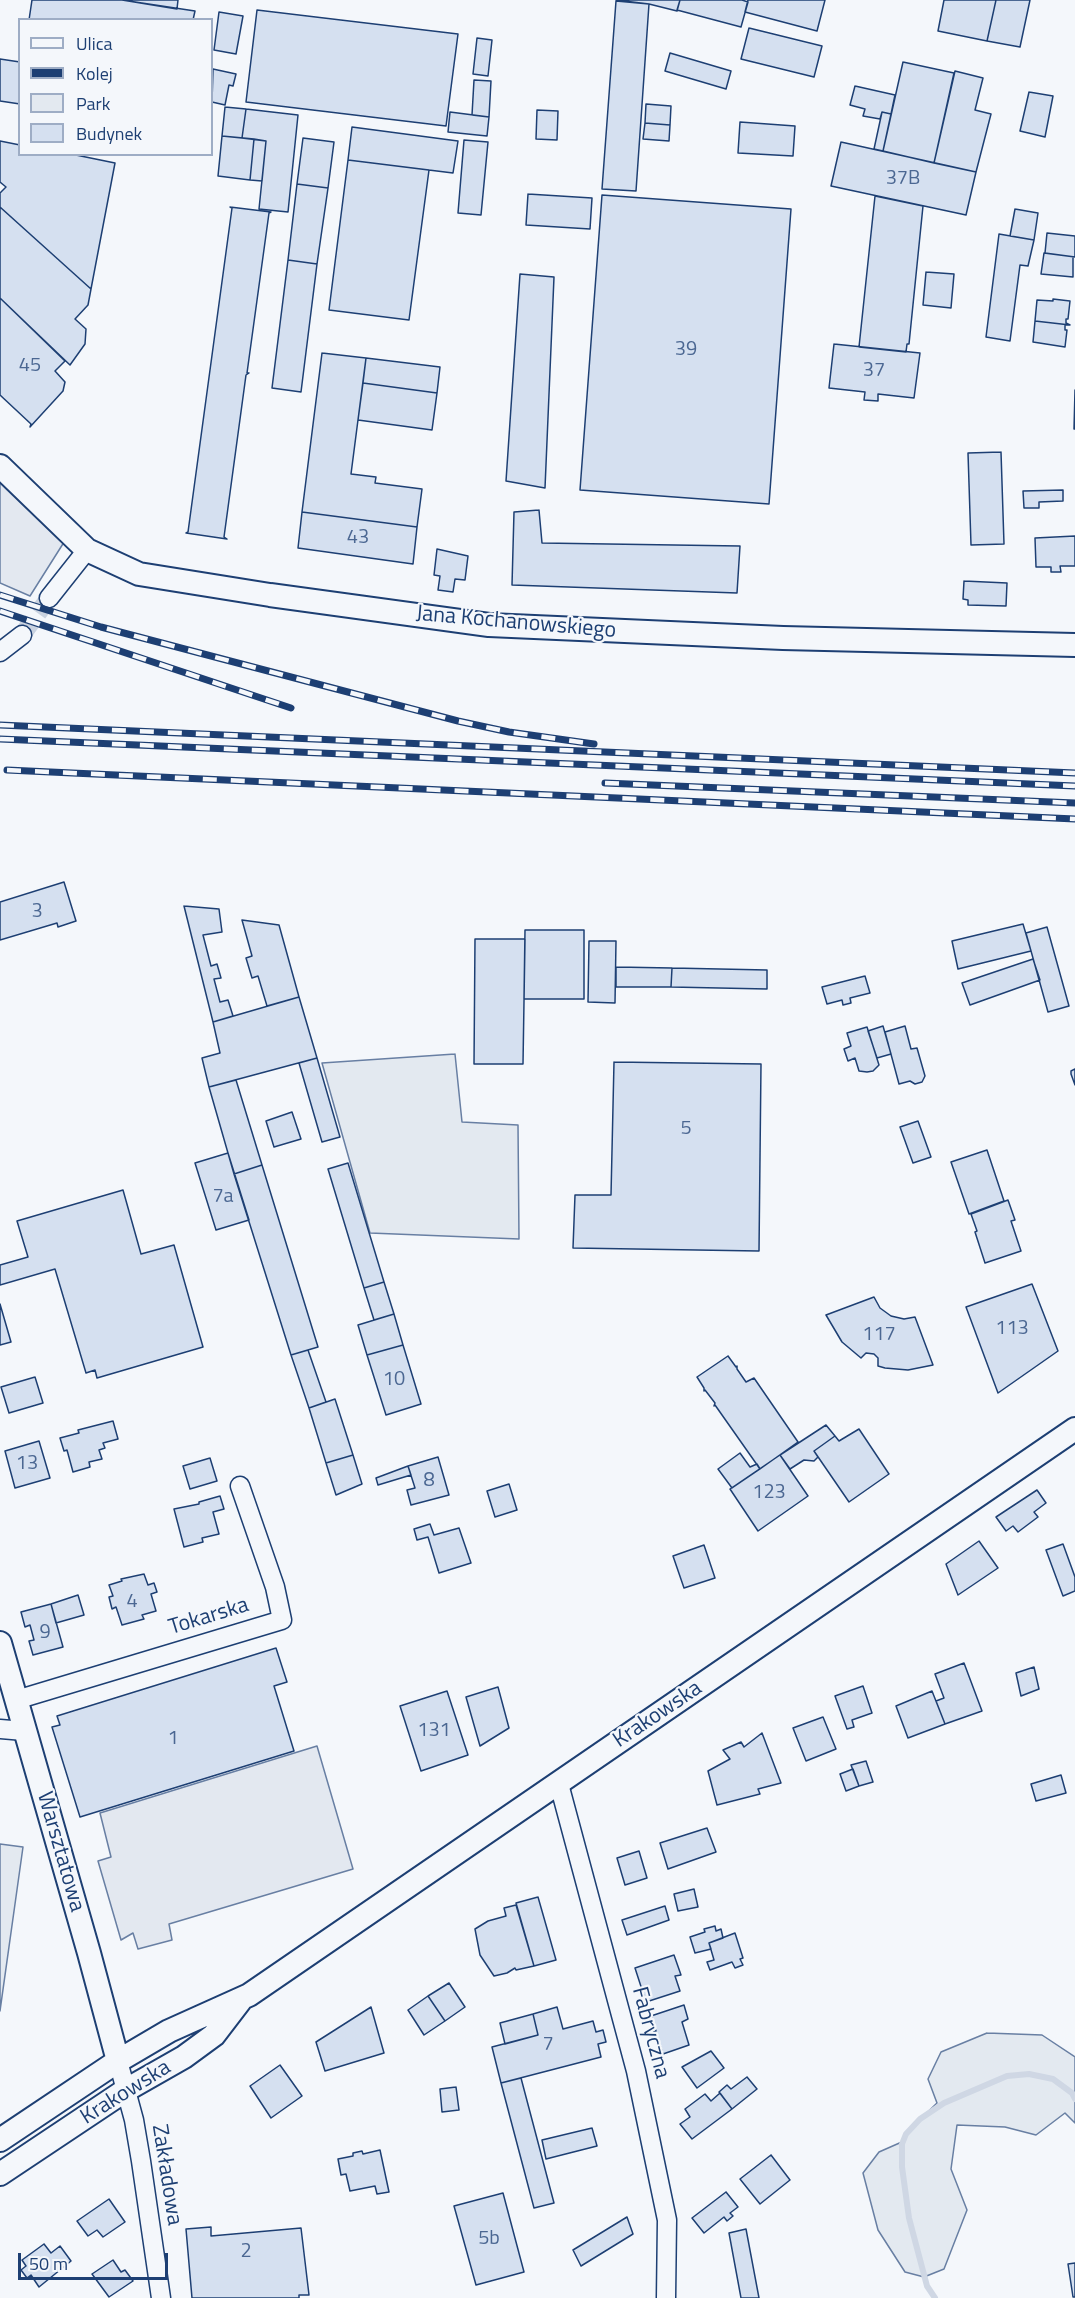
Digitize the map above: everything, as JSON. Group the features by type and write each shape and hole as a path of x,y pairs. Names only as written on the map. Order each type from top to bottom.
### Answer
{"street":[{"name":"Jana Kochanowskiego","path":"0,466 87,550 139,574 270,595 489,625 783,638 1075,645"},
{"path":"49,598 87,550"},
{"path":"0,652 22,635"},
{"name":"Krakowska","path":"0,2140 118,2061 169,2031 241,2000 1075,1429"},
{"name":"Tokarska","path":"16,1700 282,1620 275,1587 240,1486"},
{"name":"Warsztatowa","path":"0,1643 118,2061"},
{"path":"0,1729 24,1731"},
{"name":"Fabryczna","path":"559,1784 636,2071 668,2220 666,2298"},
{"name":"Krakowska","path":"0,2174 126,2090 184,2057 214,2035 241,2000"},
{"name":"Zakładowa","path":"118,2061 141,2162 161,2298"}],"green space":[{"path":"455,1054 462,1122 518,1125 519,1239 370,1233 322,1063"},
{"path":"0,1844 23,1847 0,2011"},
{"path":"987,2033 1042,2035 1075,2057 1075,2123 1065,2113 1036,2135 1005,2127 957,2125 951,2169 967,2210 944,2269 924,2277 905,2272 878,2230 863,2173 879,2152 904,2141 905,2134 937,2103 928,2079 941,2052"}],"shaded area":[{"path":"0,477 66,539 30,596 0,583"},
{"path":"317,1746 353,1869 169,1924 172,1940 138,1949 133,1933 121,1940 98,1861 111,1857 100,1813"}],"building":[{"path":"32,0 122,0 195,11 193,18 29,18"},
{"path":"122,0 178,0 177,9"},
{"path":"616,0 680,0 677,11 649,4"},
{"path":"680,0 742,0 748,2 741,27 677,10"},
{"path":"748,0 825,0 817,31 745,12"},
{"path":"944,0 996,0 987,41 938,31"},
{"path":"996,0 1030,0 1020,47 987,41"},
{"path":"616,1 649,4 636,191 602,189"},
{"path":"257,10 458,34 446,126 246,102"},
{"path":"219,12 243,16 236,54 214,50"},
{"path":"749,28 822,46 814,77 741,59"},
{"path":"477,38 492,40 488,76 473,74"},
{"path":"670,53 731,71 726,89 665,71"},
{"path":"0,59 18,62 18,104 0,101"},
{"path":"903,62 954,73 934,163 883,151"},
{"path":"213,69 236,74 233,86 229,85 225,105 213,102"},
{"path":"955,71 983,78 975,110 991,114 976,172 934,163"},
{"path":"474,80 491,81 489,117 472,115"},
{"path":"855,86 895,95 891,114 882,112 880,119 863,116 865,109 850,105"},
{"path":"1029,92 1053,96 1045,137 1020,131"},
{"path":"646,104 671,106 670,125 645,123"},
{"path":"225,107 246,109 242,138 222,136"},
{"path":"246,109 298,115 288,212 259,209 266,141 242,138"},
{"path":"537,110 558,111 557,140 536,139"},
{"path":"450,112 489,117 487,136 448,132"},
{"path":"882,112 891,114 883,151 874,149"},
{"path":"740,122 795,126 793,156 738,153"},
{"path":"645,123 670,125 669,141 643,139"},
{"path":"352,127 458,141 453,173 348,160"},
{"path":"222,136 254,139 250,180 218,176"},
{"path":"303,138 334,142 328,188 297,184"},
{"path":"254,139 266,141 262,181 250,180"},
{"path":"464,140 488,142 481,215 458,213"},
{"path":"0,141 18,145 18,156 81,156 115,163 91,289 0,207 0,193 6,187 0,182"},
{"path":"841,142 976,172 966,215 831,186"},
{"path":"348,160 429,170 409,320 329,310"},
{"path":"297,184 328,188 317,264 288,260"},
{"path":"528,194 592,198 590,229 526,225"},
{"path":"602,195 791,209 769,504 580,490"},
{"path":"875,196 923,206 909,344 907,344 906,352 859,347"},
{"path":"0,207 91,289 88,305 75,319 86,329 85,344 70,365 0,298"},
{"path":"230,207 271,212 269,213 247,373 249,373 246,375 224,537 227,539 186,533 188,532 232,208"},
{"path":"1015,209 1038,213 1034,240 1010,236"},
{"path":"1047,233 1075,236 1075,257 1045,253"},
{"path":"999,234 1034,240 1028,266 1020,265 1010,341 986,337"},
{"path":"1044,253 1075,257 1073,257 1073,277 1041,274"},
{"path":"288,260 317,264 301,392 272,388"},
{"path":"926,272 954,274 951,308 923,305"},
{"path":"520,274 554,277 545,488 506,481"},
{"path":"0,298 65,361 55,371 65,382 63,391 30,427 31,424 0,395"},
{"path":"1053,299 1070,301 1066,323 1070,325 1035,321 1037,300 1053,301"},
{"path":"1035,321 1070,325 1065,325 1065,330 1067,330 1065,347 1033,342"},
{"path":"834,344 920,353 914,398 878,394 878,401 864,400 865,392 829,388"},
{"path":"322,353 366,358 351,474 376,477 375,483 422,489 417,527 302,512"},
{"path":"366,358 440,367 437,393 363,383"},
{"path":"363,383 437,393 432,430 358,420"},
{"path":"1001,452 1004,544 971,545 968,453"},
{"path":"1063,490 1063,501 1039,502 1039,508 1024,508 1023,491"},
{"path":"539,510 542,543 740,546 737,593 512,585 514,512"},
{"path":"302,512 417,527 413,564 298,548"},
{"path":"1075,536 1075,566 1060,566 1061,572 1051,572 1051,567 1036,567 1035,538"},
{"path":"437,549 468,556 465,580 455,579 453,592 438,590 440,576 434,575"},
{"path":"964,581 1007,583 1006,606 968,605 968,600 963,599"},
{"path":"64,882 76,921 58,927 57,923 0,940 0,902"},
{"path":"184,906 219,909 222,932 203,935 211,966 217,964 221,978 214,979 220,1002 228,1000 233,1016 213,1022"},
{"path":"242,920 279,925 299,997 267,1006 258,976 252,978 246,958 252,956"},
{"path":"1023,924 1031,951 958,969 952,941"},
{"path":"1047,927 1069,1006 1048,1012 1026,933"},
{"path":"525,930 584,930 584,999 524,999"},
{"path":"475,939 525,939 523,1064 474,1064"},
{"path":"589,941 616,941 615,1003 588,1002"},
{"path":"1033,959 1040,980 970,1005 962,983"},
{"path":"616,967 672,968 671,987 616,987"},
{"path":"672,968 767,970 767,989 671,987"},
{"path":"865,976 870,993 850,998 851,1003 843,1005 842,1000 827,1004 822,987"},
{"path":"299,997 317,1058 209,1087 202,1058 220,1053 213,1022"},
{"path":"883,1026 891,1054 877,1058 868,1031"},
{"path":"905,1026 911,1049 917,1048 925,1076 922,1082 915,1084 910,1081 899,1084 885,1032"},
{"path":"867,1027 879,1065 873,1071 867,1072 859,1071 855,1058 848,1061 844,1049 851,1046 847,1033"},
{"path":"317,1058 340,1137 322,1142 299,1063"},
{"path":"614,1062 761,1064 759,1251 573,1248 575,1195 611,1195"},
{"path":"1075,1069 1075,1085 1071,1071"},
{"path":"236,1080 262,1165 234,1174 209,1087"},
{"path":"292,1112 301,1139 274,1147 266,1121"},
{"path":"918,1121 931,1157 913,1163 900,1127"},
{"path":"987,1150 1004,1201 969,1214 951,1162"},
{"path":"228,1153 249,1220 216,1230 195,1163"},
{"path":"348,1163 384,1282 364,1288 328,1169"},
{"path":"262,1165 318,1347 291,1355 234,1174"},
{"path":"123,1190 141,1254 174,1245 203,1347 97,1378 95,1370 86,1373 55,1269 0,1285 0,1265 28,1257 17,1221"},
{"path":"1008,1200 1015,1220 1011,1221 1021,1251 985,1263 971,1214"},
{"path":"384,1282 394,1314 374,1320 364,1288"},
{"path":"1032,1284 1058,1351 998,1393 966,1307"},
{"path":"874,1297 880,1308 891,1316 904,1319 915,1317 933,1365 908,1370 885,1368 878,1366 878,1358 874,1354 866,1353 861,1358 842,1342 826,1315"},
{"path":"0,1304 11,1342 0,1345"},
{"path":"394,1314 403,1345 367,1355 358,1325"},
{"path":"403,1345 421,1404 386,1415 367,1355"},
{"path":"308,1350 326,1402 309,1408 291,1355"},
{"path":"728,1356 746,1382 754,1378 798,1442 760,1469 714,1406 715,1403 704,1391 697,1377"},
{"path":"35,1377 43,1403 9,1413 1,1387"},
{"path":"335,1399 353,1455 326,1463 309,1408"},
{"path":"113,1421 118,1439 103,1443 105,1448 99,1450 102,1459 89,1462 90,1467 73,1472 67,1450 64,1451 60,1438 79,1433 78,1430"},
{"path":"826,1425 835,1436 814,1451 818,1457 814,1461 804,1460 790,1469 780,1455"},
{"path":"859,1429 889,1474 849,1502 814,1451 835,1436 839,1441"},
{"path":"39,1441 50,1478 15,1488 5,1451"},
{"path":"740,1453 750,1467 757,1464 760,1469 732,1488 718,1469"},
{"path":"353,1455 362,1484 336,1495 326,1463"},
{"path":"780,1455 808,1496 758,1531 730,1489"},
{"path":"438,1457 449,1495 411,1505 407,1490 415,1488 408,1466"},
{"path":"210,1458 217,1481 190,1489 183,1466"},
{"path":"408,1466 411,1475 378,1485 376,1478"},
{"path":"509,1484 517,1510 495,1517 487,1491"},
{"path":"1037,1490 1046,1503 1034,1512 1038,1517 1018,1532 1013,1526 1006,1531 996,1517"},
{"path":"220,1496 224,1509 213,1512 219,1534 202,1538 203,1542 184,1547 174,1509 199,1504 199,1502"},
{"path":"430,1524 434,1535 459,1528 471,1563 439,1573 428,1537 417,1540 414,1529"},
{"path":"979,1541 998,1568 958,1595 946,1564"},
{"path":"1063,1544 1075,1577 1075,1591 1063,1596 1046,1550"},
{"path":"704,1545 715,1578 684,1588 673,1556"},
{"path":"144,1574 148,1585 154,1583 157,1592 151,1594 156,1611 142,1615 144,1619 122,1625 116,1607 112,1609 109,1597 113,1596 109,1585 122,1581 121,1579"},
{"path":"78,1595 84,1615 56,1623 51,1604"},
{"path":"51,1604 63,1647 33,1655 29,1641 34,1640 30,1625 25,1627 21,1612"},
{"path":"276,1648 287,1682 274,1686 294,1751 80,1817 52,1727 60,1725 57,1716"},
{"path":"964,1663 982,1711 945,1724 936,1701 944,1698 935,1674"},
{"path":"1034,1667 1039,1689 1021,1696 1016,1673"},
{"path":"863,1686 872,1713 852,1720 854,1727 847,1729 835,1696"},
{"path":"498,1687 509,1728 480,1746 466,1697"},
{"path":"447,1691 468,1755 421,1771 400,1706"},
{"path":"932,1691 945,1724 908,1738 896,1706"},
{"path":"823,1717 836,1749 806,1761 793,1728"},
{"path":"762,1733 781,1783 758,1789 760,1794 717,1805 708,1771 730,1759 723,1750 741,1742 744,1747"},
{"path":"866,1761 873,1782 859,1786 851,1765"},
{"path":"853,1769 859,1786 846,1791 840,1774"},
{"path":"1061,1775 1066,1793 1036,1801 1031,1784"},
{"path":"707,1828 716,1852 668,1869 660,1843"},
{"path":"639,1851 647,1878 625,1885 617,1858"},
{"path":"694,1889 698,1907 678,1911 674,1894"},
{"path":"538,1897 556,1960 534,1966 516,1903"},
{"path":"516,1905 534,1966 516,1970 515,1968 507,1973 494,1976 480,1955 475,1929 488,1921 506,1916 504,1908"},
{"path":"665,1906 669,1920 627,1935 622,1920"},
{"path":"715,1926 716,1931 721,1929 723,1938 709,1943 711,1949 695,1953 690,1937"},
{"path":"735,1933 743,1965 735,1968 732,1962 710,1970 707,1962 714,1960 709,1943"},
{"path":"674,1955 681,1975 675,1976 680,1991 646,2002 635,1968"},
{"path":"449,1983 465,2007 445,2021 428,1996"},
{"path":"428,1996 445,2021 424,2035 408,2010"},
{"path":"684,2005 688,2019 682,2022 689,2045 663,2054 658,2039 652,2041 650,2033 656,2031 651,2016"},
{"path":"371,2007 384,2053 325,2071 316,2042"},
{"path":"557,2007 563,2029 593,2021 596,2032 603,2030 606,2042 598,2044 601,2057 501,2083 492,2047 538,2035 533,2014"},
{"path":"533,2014 538,2035 505,2044 500,2023"},
{"path":"711,2051 724,2068 697,2088 682,2067"},
{"path":"280,2065 302,2096 271,2118 250,2086"},
{"path":"747,2077 757,2089 732,2109 719,2092 727,2085 731,2089"},
{"path":"521,2078 554,2203 534,2208 501,2083"},
{"path":"456,2087 459,2110 442,2112 440,2089"},
{"path":"720,2093 732,2109 692,2139 680,2124 690,2117 685,2109 705,2094 711,2101"},
{"path":"592,2128 597,2146 546,2159 542,2140"},
{"path":"380,2150 389,2192 377,2194 375,2186 350,2191 346,2174 341,2175 338,2159 353,2156 353,2153 362,2151 363,2154"},
{"path":"771,2155 790,2180 760,2204 740,2179"},
{"path":"726,2192 738,2207 730,2213 733,2216 727,2221 724,2217 704,2233 692,2218"},
{"path":"503,2193 524,2272 476,2285 454,2206"},
{"path":"109,2199 125,2222 103,2237 97,2230 88,2236 77,2221"},
{"path":"627,2217 633,2234 581,2266 573,2250"},
{"path":"211,2227 211,2236 301,2228 309,2295 299,2295 299,2298 192,2298 186,2229"},
{"path":"746,2229 759,2298 741,2298 729,2233"},
{"path":"44,2244 51,2253 60,2246 71,2261 39,2287 31,2275 27,2278 21,2270 26,2266 22,2260"},
{"path":"113,2260 121,2272 125,2270 133,2281 109,2297 92,2274"},
{"path":"1075,2263 1075,2297 1073,2297 1068,2264"}],"waterway":[{"path":"935,2298 927,2286 909,2218 902,2167 902,2144 906,2134 920,2119 944,2103 1007,2076 1029,2074 1053,2079 1072,2093 1075,2099"}],"tunnel":[{"path":"22,635 49,598"}],"railway":[{"path":"0,595 101,627 458,721 509,732 594,744"},
{"path":"0,611 291,708"},
{"path":"0,725 1075,773"},
{"path":"0,739 1075,786"},
{"path":"7,770 1075,819"},
{"path":"605,783 1075,803"}]}
